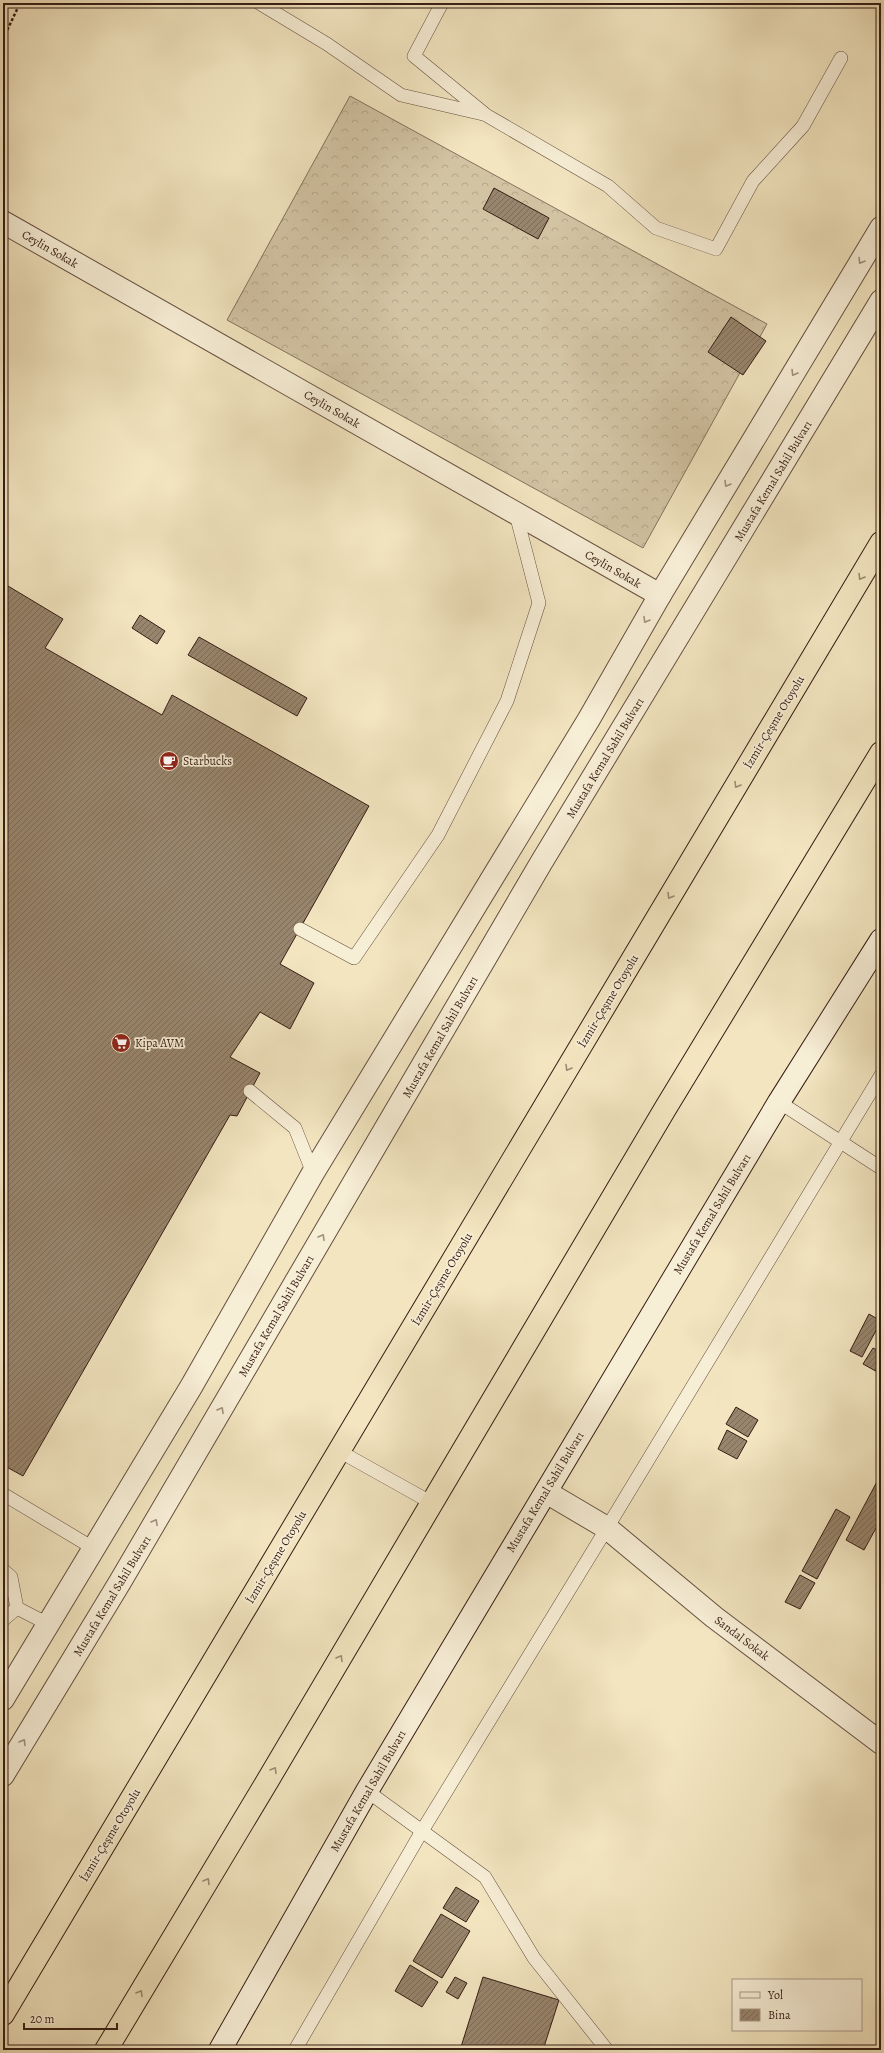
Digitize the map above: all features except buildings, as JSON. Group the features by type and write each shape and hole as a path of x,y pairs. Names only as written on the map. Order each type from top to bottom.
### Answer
{"highway":[{"name":"İzmir-Çeşme Otoyolu","path":"3,2014 881,543"},
{"path":"106,2050 665,1109 881,753"}],"street":[{"name":"Ceylin Sokak","path":"3,222 660,595"},
{"path":"3,1699 191,1387 313,1173 532,815 660,595 881,228"},
{"name":"Mustafa Kemal Sahil Bulvarı","path":"3,1775 120,1582 542,863 881,301"},
{"name":"Mustafa Kemal Sahil Bulvarı","path":"220,2050 367,1791 779,1102 881,940"},
{"name":"Sandal Sokak","path":"546,1492 607,1528 714,1617 881,1743"}],"lane":[{"path":"259,3 327,44 401,95 486,115"},
{"path":"442,3 414,56 486,115 608,186 656,228 716,249 753,181 804,126 841,58"},
{"path":"300,929 354,958 442,828 507,701 539,603 516,514"},
{"path":"295,2050 422,1831 881,1075"},
{"path":"250,1091 295,1128 313,1173"},
{"path":"779,1102 842,1141 881,1168"},
{"path":"339,1451 432,1503"},
{"path":"3,1494 93,1548"},
{"path":"3,1570 11,1577 17,1608"},
{"path":"17,1608 48,1624"},
{"path":"3,1620 17,1608"},
{"path":"367,1791 485,1877 534,1958 608,2050"}],"path":[{"path":"3,39 20,3"}],"green space":[{"path":"350,96 767,324 643,548 227,320"}],"place":[{"name":"Starbucks","path":"169,761"},
{"name":"Kipa AVM","path":"121,1043"}]}
